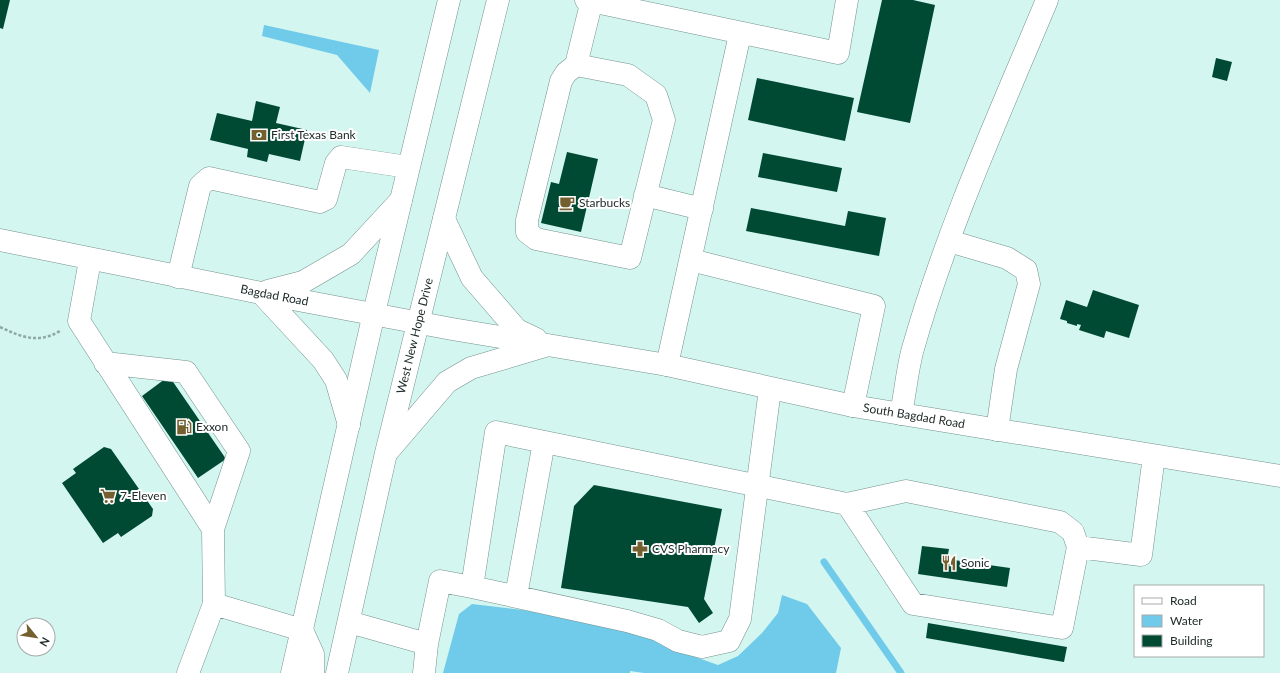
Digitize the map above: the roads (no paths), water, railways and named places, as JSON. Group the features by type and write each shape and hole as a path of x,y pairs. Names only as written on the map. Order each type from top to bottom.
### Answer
{"main road":[{"path":"292,673 408,167 449,0"},
{"name":"West New Hope Drive","path":"337,673 386,453 498,0"},
{"path":"576,65 628,75 656,95 664,120 630,258 536,239 528,232 527,220 561,81 566,73 576,65 590,0 740,34 838,53 847,0"},
{"path":"901,414 912,353 936,276 984,149 1047,0"},
{"path":"667,364 740,34"},
{"path":"178,277 200,186 209,178 320,202 326,199 336,163 341,157 408,167"},
{"path":"645,195 702,209"},
{"path":"349,426 336,380 323,360 261,293 303,282 351,254 401,200"},
{"path":"444,219 472,278 491,301 516,330 550,345"},
{"name":"Bagdad Road","path":"0,240 90,260 261,293 550,345"},
{"path":"949,241 1007,258 1026,270 1029,284 1006,369 997,430"},
{"path":"90,260 78,321 213,529"},
{"path":"691,260 874,306 853,406"},
{"path":"386,453 447,382 471,368 550,345"},
{"name":"South Bagdad Road","path":"550,345 667,364 770,389 853,406 1280,476"},
{"path":"105,363 186,372 239,451 213,529 214,604 188,673"},
{"path":"424,673 426,644 440,581 516,596 627,621 658,630 678,641 702,647 729,641 740,618 770,389"},
{"path":"472,587 496,432 847,504 906,490 1060,522 1073,532 1078,547 1062,628 913,604 847,504"},
{"path":"516,596 544,442"},
{"path":"1078,547 1141,554 1154,456"},
{"path":"214,604 302,630 313,654 314,673"},
{"path":"349,622 426,644"}],"water":[{"path":"264,25 379,50 370,93 337,55 262,36"},
{"path":"782,595 807,604 841,648 836,673 644,673 630,671 630,673 443,673 459,614 472,604 639,624 684,653 718,665 738,656 762,633 778,613"}],"waterway":[{"path":"824,562 901,673"}],"place":[{"name":"First Texas Bank","path":"259,135"},
{"name":"Starbucks","path":"567,203"},
{"name":"Exxon","path":"184,427"},
{"name":"7-Eleven","path":"108,496"},
{"name":"CVS Pharmacy","path":"640,549"},
{"name":"Sonic","path":"949,563"}]}
